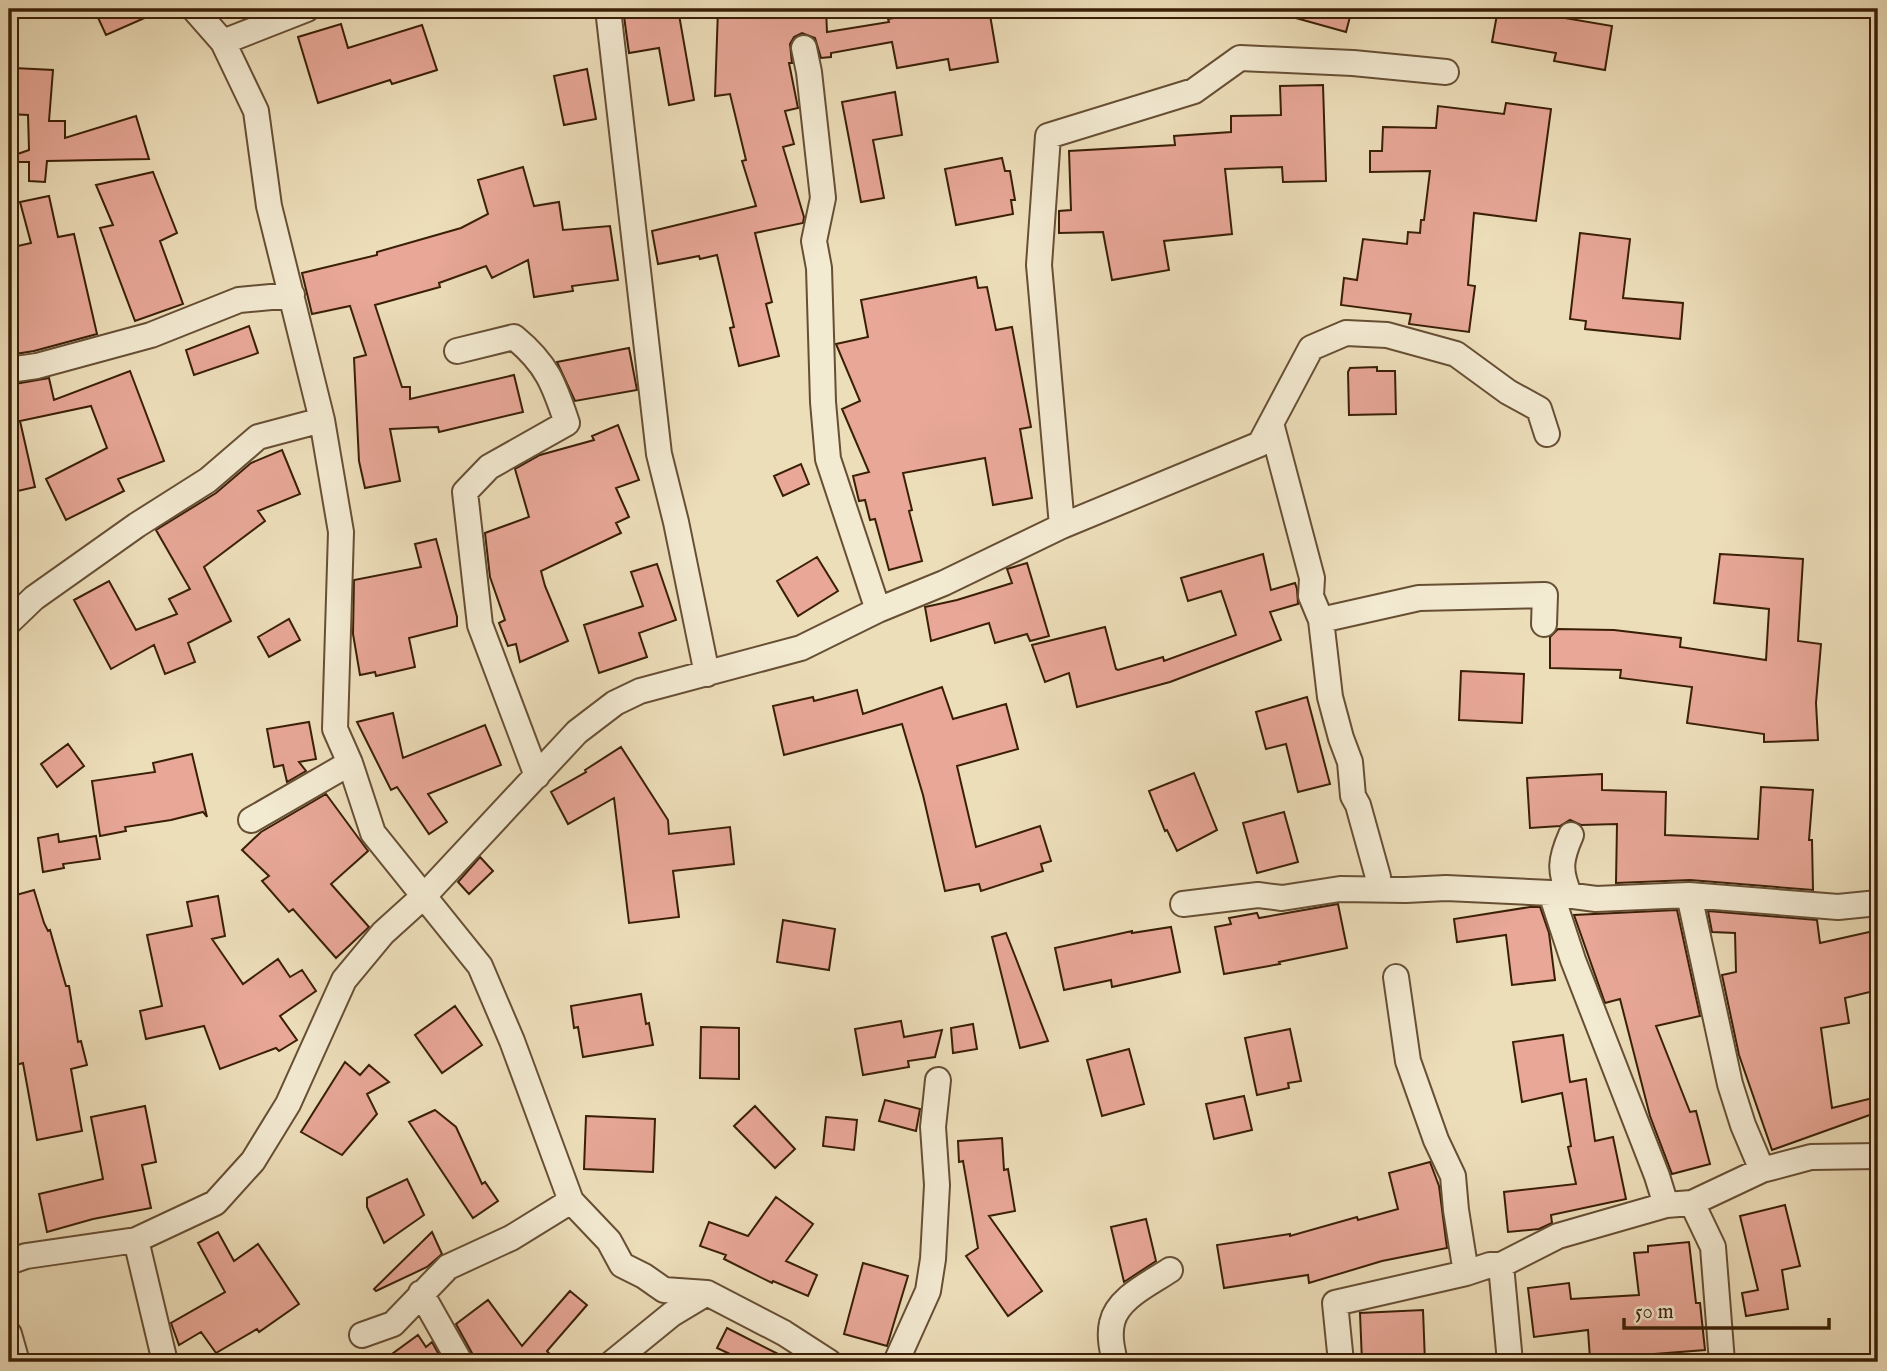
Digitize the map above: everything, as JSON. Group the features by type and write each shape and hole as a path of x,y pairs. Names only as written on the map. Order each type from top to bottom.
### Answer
{"street":[{"path":"194,9 223,42 256,111 269,205 322,420 341,532 335,729 350,763 373,833 480,966 512,1041 571,1201 608,1241 622,1265 664,1290 707,1293 784,1334 829,1362"},
{"path":"223,42 307,9"},
{"path":"608,9 659,454 676,522 707,674"},
{"path":"804,48 810,72 823,198 814,241 819,268 823,402 828,459 878,610"},
{"path":"1062,526 1039,265 1048,136 1194,91 1240,58 1353,63 1446,72"},
{"path":"9,370 37,366 151,335 239,300 292,295"},
{"path":"9,1262 26,1256 136,1240 215,1203 253,1161 288,1104 344,980 383,933 425,895 577,732 615,703 640,691 801,648 1062,526 1260,444 1311,348 1346,333 1387,335 1456,354 1508,392 1539,409 1546,435"},
{"path":"457,351 514,337 535,354 555,386 567,423 489,467 465,492 480,625 537,776"},
{"path":"9,622 34,597 137,525 208,480 258,437 322,420"},
{"path":"1271,423 1312,578 1311,596 1321,620 1329,697 1350,762 1353,796 1358,805 1378,877 1377,890"},
{"path":"1321,620 1419,598 1545,595 1544,624"},
{"path":"251,820 350,763"},
{"path":"1571,835 1562,857 1564,883 1560,895 1578,972 1666,1205"},
{"path":"1183,904 1258,895 1282,898 1340,889 1446,888 1597,900 1689,895 1838,908 1878,903"},
{"path":"1689,895 1730,1084 1743,1125 1762,1170"},
{"path":"1396,978 1408,1061 1436,1140 1453,1176 1466,1273"},
{"path":"896,1362 928,1291 933,1259 937,1185 933,1127 938,1080"},
{"path":"1341,1362 1335,1303 1490,1265 1501,1265 1558,1236 1666,1205 1692,1203 1762,1170 1811,1157 1878,1156"},
{"path":"362,1335 393,1324 448,1267 511,1238 571,1201"},
{"path":"1692,1203 1713,1247 1722,1362"},
{"path":"136,1240 165,1362"},
{"path":"1501,1265 1510,1362"},
{"path":"1115,1362 1111,1339 1112,1320 1126,1300 1170,1270"},
{"path":"421,1293 460,1362"},
{"path":"613,1362 671,1314 707,1293"},
{"path":"9,1334 17,1362"}],"building":[{"path":"94,9 165,9 106,35"},
{"path":"623,9 678,9 694,100 669,105 659,48 629,53"},
{"path":"718,9 826,9 827,32 945,9 989,9 998,62 950,70 948,59 897,68 892,42 831,53 831,57 821,58 815,38 802,33 794,37 790,44 792,63 789,63 798,108 785,111 794,144 783,147 804,217 803,223 755,233 772,302 766,304 779,356 739,366 730,328 734,327 717,255 658,264 652,231 756,206 742,161 746,160 730,94 715,96"},
{"path":"1286,9 1352,9 1346,32 1285,15"},
{"path":"1498,9 1555,9 1553,16 1612,26 1605,70 1554,61 1556,53 1492,42"},
{"path":"341,24 348,48 422,25 437,70 392,84 390,80 318,103 298,37"},
{"path":"14,68 53,70 49,121 65,121 65,138 136,116 149,159 47,161 45,182 29,181 29,162 10,162 9,157 29,150 28,115 9,114"},
{"path":"587,69 596,119 564,125 554,76"},
{"path":"1323,85 1326,181 1283,182 1282,167 1225,169 1232,234 1164,241 1169,270 1112,280 1103,232 1059,233 1059,211 1071,210 1069,151 1175,145 1174,136 1231,132 1231,116 1281,115 1280,86"},
{"path":"895,92 902,135 873,140 884,198 861,202 842,102"},
{"path":"1506,103 1551,109 1536,221 1474,213 1468,285 1475,286 1469,332 1409,324 1411,314 1341,305 1344,278 1357,280 1363,239 1407,244 1408,232 1420,233 1421,220 1424,220 1430,171 1370,172 1370,151 1382,151 1383,127 1436,128 1438,106 1504,114"},
{"path":"1002,158 1005,171 1010,171 1015,200 1011,200 1013,214 956,225 945,169"},
{"path":"523,167 534,206 559,202 563,230 610,226 618,280 572,286 573,291 534,297 528,260 492,278 486,266 439,283 440,287 375,305 402,387 410,387 410,399 514,375 523,412 439,432 438,427 390,429 400,481 365,488 359,461 354,358 366,355 350,306 312,314 302,273 377,255 377,252 461,228 488,214 478,180"},
{"path":"153,172 177,233 160,241 183,304 135,321 100,228 113,225 96,185"},
{"path":"49,196 58,237 74,234 97,334 9,355 9,248 31,243 20,202"},
{"path":"1580,233 1630,239 1623,298 1683,303 1680,339 1585,329 1586,321 1570,319"},
{"path":"976,277 978,288 987,287 996,330 1012,327 1031,427 1020,429 1032,498 993,505 985,458 903,473 912,510 909,511 922,561 889,570 875,519 870,520 865,500 859,501 853,476 869,472 842,409 860,401 836,344 868,337 861,300"},
{"path":"249,326 258,353 194,375 186,350"},
{"path":"629,348 637,390 575,401 557,362"},
{"path":"1377,367 1377,371 1395,371 1396,414 1349,415 1350,368"},
{"path":"130,371 164,461 118,479 124,491 66,520 46,479 107,448 91,406 20,421 35,487 9,493 9,385 49,378 54,400"},
{"path":"618,425 639,480 616,488 629,517 616,523 621,533 541,571 568,641 520,662 516,644 508,646 499,623 505,620 490,577 485,533 529,517 515,469 540,455 594,440 592,436"},
{"path":"282,450 300,494 258,511 265,521 204,567 231,621 188,643 195,662 165,674 154,645 111,669 74,600 109,581 136,630 177,614 169,599 190,589 156,530 216,493 251,463"},
{"path":"801,464 809,484 783,496 774,476"},
{"path":"436,539 457,617 457,626 409,638 415,667 376,676 375,672 360,675 353,634 354,580 421,567 415,544"},
{"path":"1263,554 1271,590 1295,583 1297,589 1298,604 1270,612 1281,640 1170,682 1077,707 1069,673 1045,682 1032,645 1105,627 1118,670 1163,657 1164,661 1236,635 1221,591 1188,601 1181,578"},
{"path":"1720,554 1803,559 1798,641 1821,644 1816,703 1818,740 1764,742 1764,734 1687,723 1692,687 1620,678 1621,670 1550,668 1550,637 1558,629 1614,630 1681,638 1680,647 1766,660 1769,609 1714,603"},
{"path":"817,557 838,591 798,616 777,581"},
{"path":"1027,563 1049,636 1030,641 1027,634 995,643 989,623 931,641 925,607 1012,583 1007,569"},
{"path":"657,564 676,620 639,633 647,657 599,673 584,625 643,606 631,572"},
{"path":"289,619 300,640 269,657 258,637"},
{"path":"1461,671 1524,674 1522,723 1459,720"},
{"path":"942,687 953,719 1006,704 1018,749 957,766 976,847 1040,826 1051,861 1041,864 1043,871 981,891 979,884 945,891 923,795 902,724 784,755 773,706 813,697 814,701 857,690 863,714"},
{"path":"1307,697 1330,784 1298,792 1286,744 1266,749 1256,712"},
{"path":"393,713 403,758 485,725 501,765 428,794 447,822 429,834 397,787 391,790 357,722"},
{"path":"309,722 316,759 299,762 306,771 287,782 283,765 274,767 267,729"},
{"path":"68,744 84,766 57,787 41,764"},
{"path":"621,747 668,820 669,834 730,827 734,864 673,871 679,917 629,923 614,798 568,824 551,792 586,772 585,770"},
{"path":"192,754 207,817 203,812 125,827 126,831 100,836 92,781 155,772 153,763"},
{"path":"1194,773 1217,830 1177,851 1167,830 1165,831 1149,791"},
{"path":"1602,774 1602,790 1666,792 1665,835 1758,839 1761,787 1813,790 1809,840 1812,840 1813,890 1690,880 1616,883 1617,824 1581,825 1570,820 1560,826 1530,828 1527,778"},
{"path":"326,794 368,851 331,884 369,927 336,958 293,909 289,912 262,881 269,876 242,850 261,832"},
{"path":"1284,812 1298,862 1257,873 1243,823"},
{"path":"58,834 59,842 96,836 100,859 63,864 64,868 43,872 38,838"},
{"path":"480,857 493,871 469,894 458,882"},
{"path":"34,890 44,923 48,931 50,930 66,986 69,986 78,1042 81,1041 87,1065 71,1069 82,1131 37,1140 23,1063 9,1067 9,897"},
{"path":"218,896 225,936 212,939 243,984 278,959 290,977 302,970 316,991 280,1016 297,1040 279,1051 276,1048 220,1069 204,1026 146,1039 140,1011 162,1006 147,935 192,926 187,902"},
{"path":"1338,904 1347,948 1224,974 1215,927 1231,924 1229,918 1257,913 1259,918"},
{"path":"1540,907 1549,933 1555,980 1512,985 1506,935 1457,942 1454,919"},
{"path":"1677,910 1700,1016 1656,1026 1690,1112 1696,1111 1710,1164 1672,1174 1650,1116 1620,999 1605,1003 1574,915"},
{"path":"1708,911 1817,920 1820,943 1878,930 1878,990 1845,998 1849,1023 1821,1028 1832,1108 1877,1097 1878,1112 1772,1150 1739,1055 1722,975 1736,972 1735,933 1712,932"},
{"path":"783,920 835,929 829,970 777,962"},
{"path":"1171,927 1180,972 1112,987 1111,980 1064,990 1055,948 1132,931"},
{"path":"1006,933 1048,1041 1020,1048 992,937"},
{"path":"641,994 653,1045 583,1057 578,1027 574,1028 571,1006"},
{"path":"455,1006 482,1045 442,1073 415,1035"},
{"path":"901,1021 904,1037 942,1030 935,1057 908,1061 909,1067 863,1075 855,1029"},
{"path":"973,1024 977,1049 953,1053 951,1028"},
{"path":"701,1027 739,1028 739,1079 700,1078"},
{"path":"1290,1029 1301,1081 1288,1083 1289,1088 1257,1095 1245,1038"},
{"path":"1563,1035 1570,1082 1586,1079 1595,1141 1613,1137 1626,1199 1551,1215 1552,1223 1539,1229 1508,1232 1504,1192 1576,1184 1568,1147 1571,1146 1562,1093 1522,1102 1513,1042"},
{"path":"1129,1049 1144,1104 1102,1116 1087,1060"},
{"path":"345,1062 360,1075 369,1065 389,1082 367,1094 377,1114 342,1155 301,1132"},
{"path":"1244,1096 1252,1130 1214,1139 1206,1104"},
{"path":"885,1100 920,1109 916,1131 879,1121"},
{"path":"145,1106 156,1162 142,1165 151,1208 93,1219 47,1232 39,1194 103,1179 91,1117"},
{"path":"755,1106 795,1149 775,1168 734,1126"},
{"path":"435,1110 456,1127 482,1184 485,1182 498,1201 473,1218 409,1122"},
{"path":"586,1116 655,1119 653,1172 584,1169"},
{"path":"826,1117 857,1120 854,1150 823,1146"},
{"path":"1002,1138 1004,1170 1008,1169 1015,1211 989,1216 1042,1291 1008,1316 966,1256 978,1248 963,1161 959,1162 958,1141"},
{"path":"1430,1162 1439,1186 1447,1248 1382,1261 1309,1283 1308,1275 1224,1288 1217,1245 1290,1236 1357,1217 1358,1220 1398,1209 1389,1173"},
{"path":"407,1179 424,1215 384,1243 367,1207 367,1198"},
{"path":"776,1197 813,1224 786,1261 817,1275 808,1296 773,1281 772,1283 724,1259 726,1255 700,1246 709,1222 748,1236"},
{"path":"1785,1205 1800,1266 1782,1270 1788,1309 1746,1316 1742,1293 1758,1290 1740,1216"},
{"path":"1146,1219 1156,1261 1124,1282 1111,1227"},
{"path":"218,1232 234,1261 258,1244 299,1304 259,1332 257,1329 216,1353 201,1332 179,1345 171,1323 225,1292 198,1243"},
{"path":"432,1232 442,1254 427,1267 376,1291 374,1289"},
{"path":"1689,1242 1705,1350 1590,1359 1588,1330 1534,1337 1528,1288 1569,1283 1571,1299 1639,1295 1634,1253 1648,1252 1648,1246"},
{"path":"863,1263 908,1276 887,1346 844,1334"},
{"path":"570,1291 587,1305 547,1351 556,1362 475,1362 456,1324 488,1300 522,1346"},
{"path":"1423,1310 1425,1362 1362,1362 1360,1313"},
{"path":"727,1328 794,1362 747,1362 717,1348"},
{"path":"418,1335 426,1347 432,1342 443,1362 381,1362"}]}
